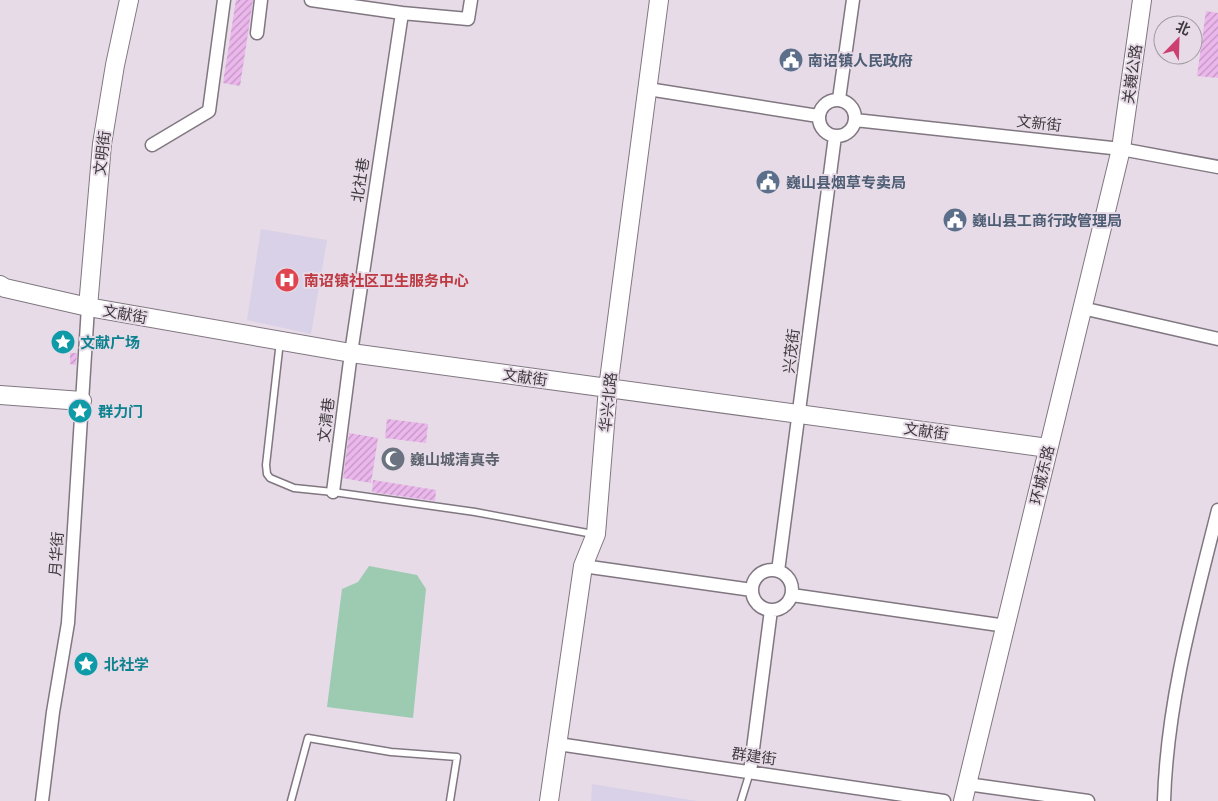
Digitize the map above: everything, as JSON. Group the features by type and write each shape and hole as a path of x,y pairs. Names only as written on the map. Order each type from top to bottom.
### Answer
{"main road":[{"name":"文明街","path":"88,307 102,144 115,65 129,0"},
{"name":"华兴北路","path":"549,801 583,566 596,534 608,388 659,0"},
{"name":"关巍公路","path":"1121,149 1142,0"},
{"name":"环城东路","path":"965,793 1121,149"},
{"name":"文献街","path":"2,287 88,307 351,352 1048,448"},
{"path":"0,395 82,401"}],"street":[{"path":"152,145 209,111 224,0"},
{"path":"257,33 261,0"},
{"path":"311,0 402,13 468,19 470,0"},
{"path":"839,99 853,0"},
{"name":"北社巷","path":"351,352 402,13"},
{"path":"648,89 818,116"},
{"path":"839,99 853,108 855,120 850,130 840,136 829,135 821,127 818,116 820,110 828,102 839,99"},
{"name":"文新街","path":"855,120 1121,149 1218,167"},
{"name":"兴茂街","path":"778,571 835,136"},
{"name":"月华街","path":"42,801 53,712 68,623 88,307"},
{"path":"1082,308 1218,339"},
{"name":"文清巷","path":"333,492 351,352"},
{"path":"1164,801 1168,743 1178,676 1218,510"},
{"path":"583,566 752,590"},
{"path":"772,570 778,571 788,578 791,583 792,595 782,608 771,610 760,606 753,596 753,584 760,574 772,570"},
{"path":"792,595 1006,626"},
{"path":"750,772 771,610"},
{"name":"群建街","path":"558,744 944,801"},
{"path":"965,793 1088,801"}],"lane":[{"path":"281,340 266,465 267,474 270,478 294,488 475,512 596,534"},
{"path":"291,801 308,738 391,752 457,757 450,801"},
{"path":"741,801 750,772"}],"shaded area":[{"name":"南诏镇社区卫生服务中心","path":"261,229 327,240 311,334 247,320"},
{"path":"592,784 697,801 591,801"}],"green space":[{"path":"369,566 417,575 426,589 413,718 327,707 342,589 358,582"}],"building":[{"path":"236,0 253,0 240,86 223,83"},
{"path":"1206,11 1218,13 1218,78 1197,76 1199,65 1203,65 1203,33"},
{"path":"70,353 77,353 76,365 70,364"},
{"path":"387,419 428,424 426,443 385,438"},
{"path":"349,433 378,438 371,483 343,478"},
{"path":"373,480 436,490 435,501 372,492"}],"place":[{"name":"南诏镇人民政府","path":"791,60"},
{"name":"巍山县烟草专卖局","path":"768,182"},
{"name":"巍山县工商行政管理局","path":"955,220"},
{"name":"南诏镇社区卫生服务中心","path":"287,280"},
{"name":"文献广场","path":"63,342"},
{"name":"群力门","path":"80,411"},
{"name":"巍山城清真寺","path":"393,459"},
{"name":"北社学","path":"86,664"}]}
